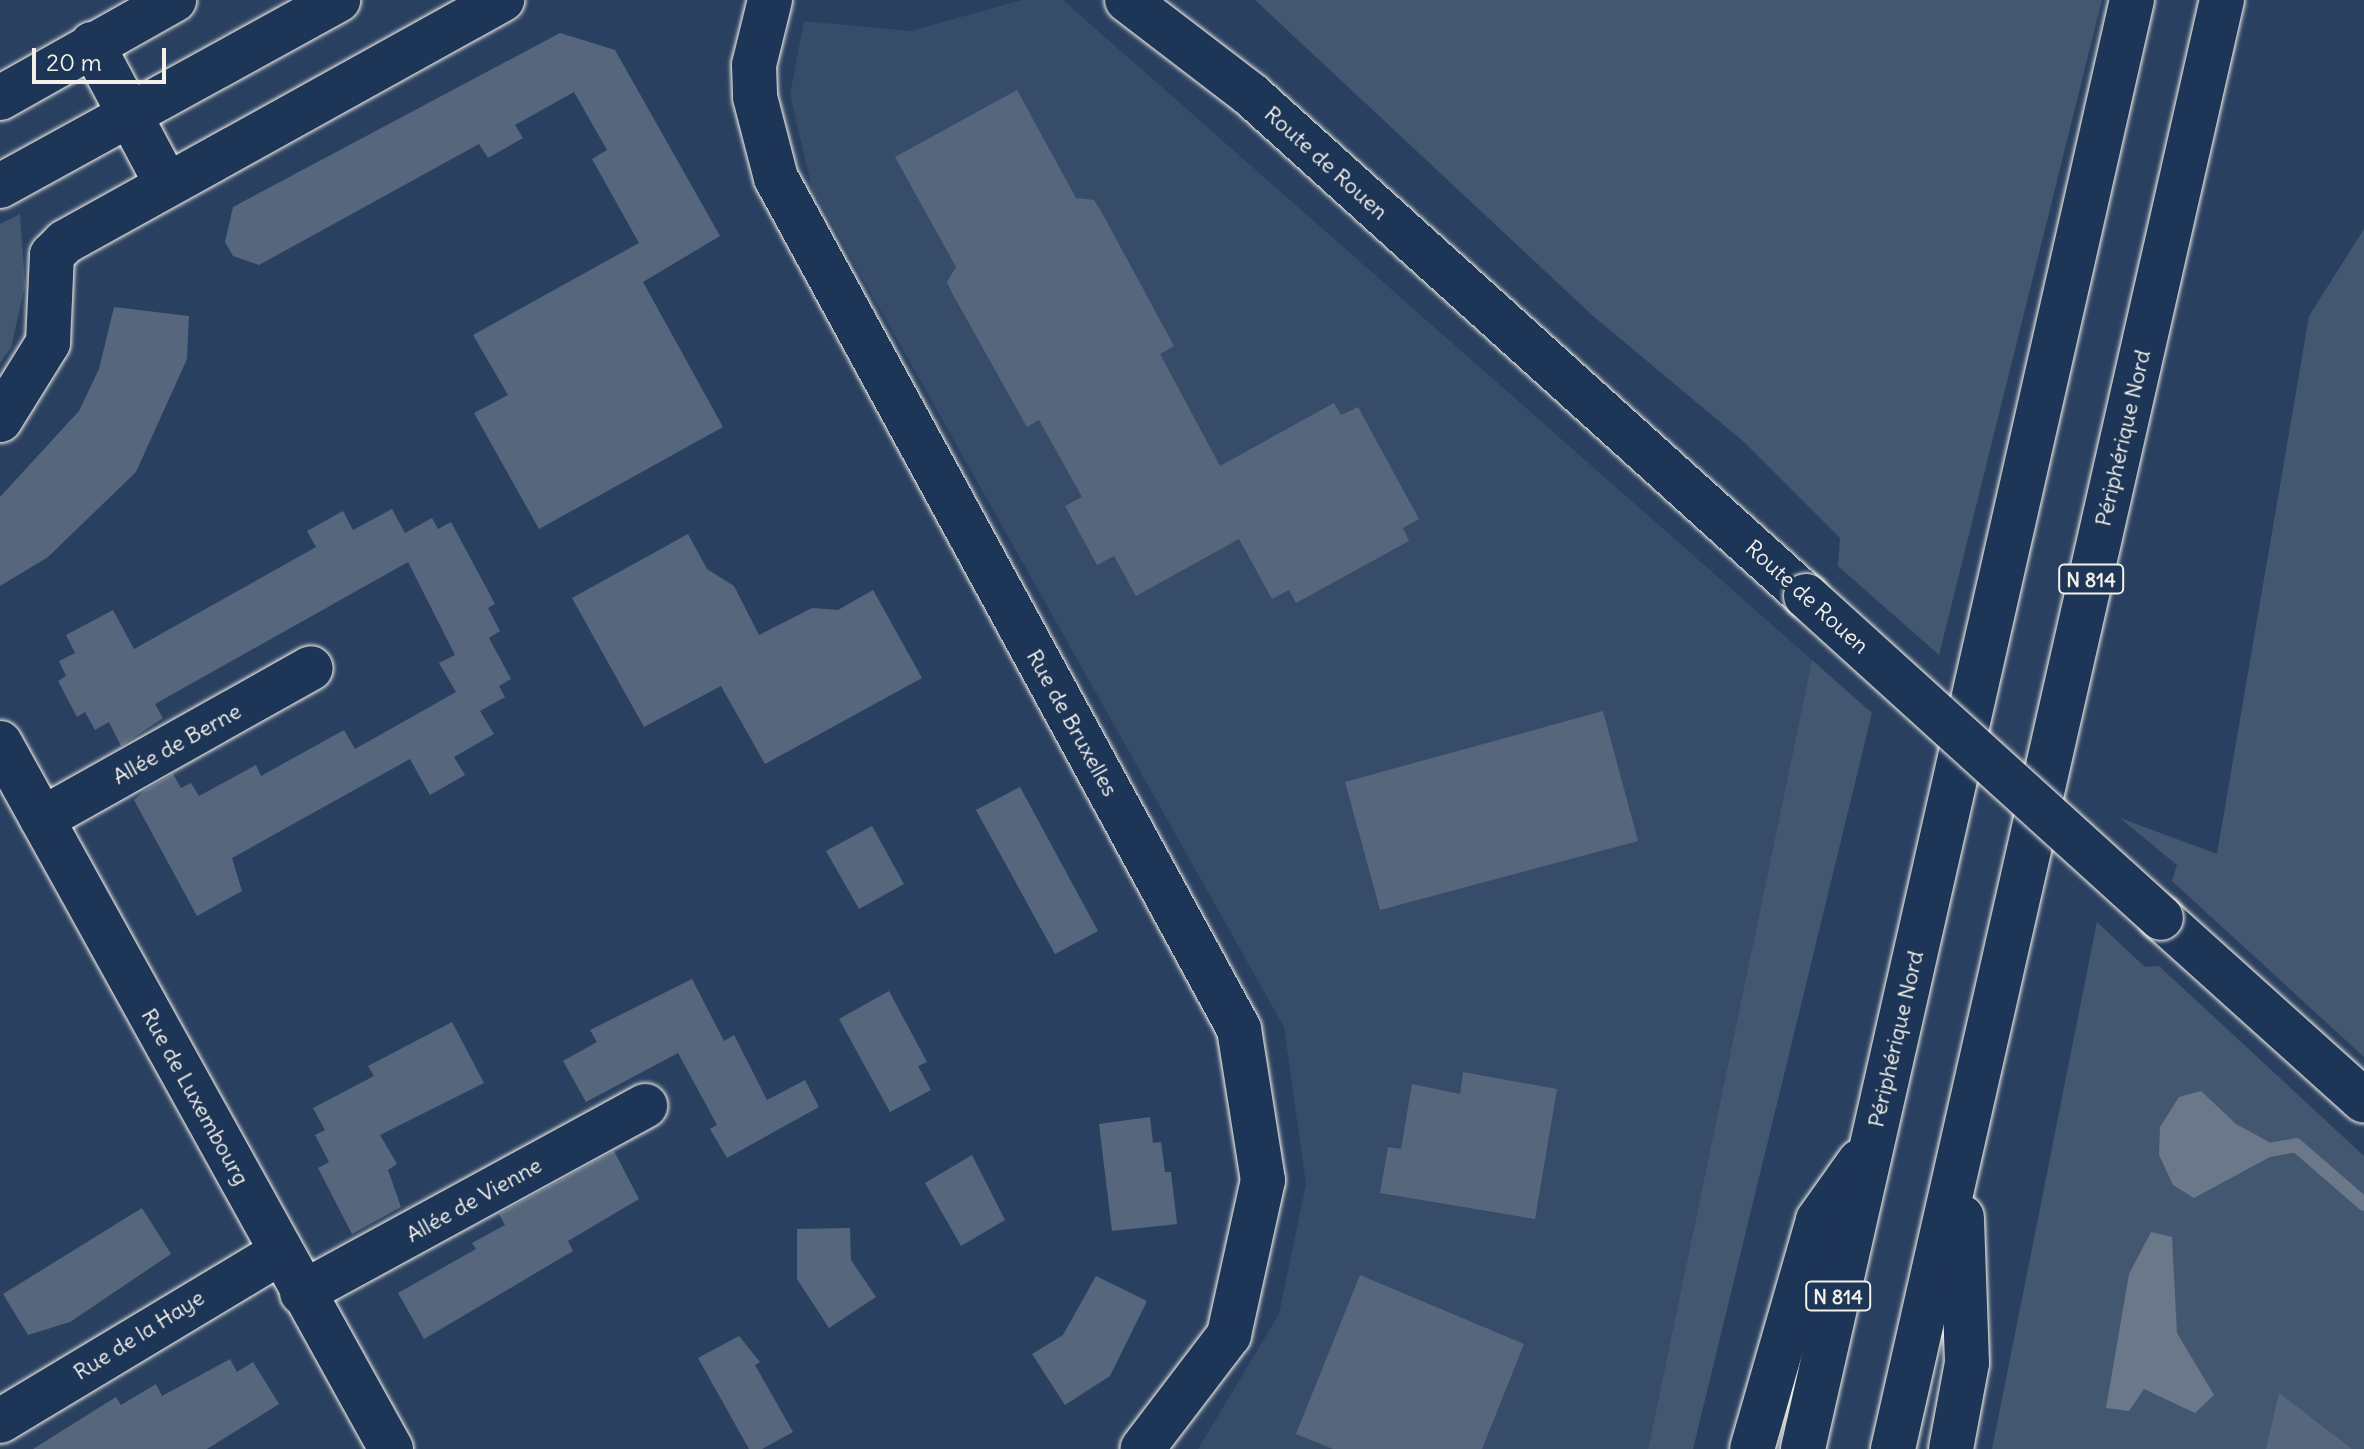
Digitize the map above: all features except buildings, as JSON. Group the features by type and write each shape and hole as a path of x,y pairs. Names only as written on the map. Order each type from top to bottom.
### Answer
{"main road":[{"path":"0,98 174,0"},
{"path":"0,186 338,0"},
{"path":"0,420 48,343 52,255 166,183 502,0"},
{"name":"Rue de Bruxelles","path":"770,0 754,65 755,97 776,178 1239,1029 1263,1180 1229,1335 1142,1449"},
{"name":"Route de Rouen","path":"1127,0 1250,94 2364,1101"},
{"name":"Route de Rouen","path":"1175,0 1250,94"},
{"name":"Périphérique Nord","path":"1873,1142 2132,0"},
{"name":"Périphérique Nord","path":"1959,1158 2222,0"},
{"path":"92,44 166,183"},
{"name":"Allée de Berne","path":"42,819 311,668"},
{"name":"Rue de Luxembourg","path":"6,767 42,819 391,1449"},
{"name":"Allée de Vienne","path":"302,1293 645,1106"},
{"path":"1752,1449 1818,1220 1873,1142"},
{"name":"N 814","path":"1803,1449 1873,1142"},
{"name":"N 814","path":"1893,1449 1959,1158"},
{"name":"N 814","path":"1951,1449 1967,1363 1959,1158"},
{"name":"Rue de la Haye","path":"0,1421 280,1253"}],"shaded area":[{"path":"1022,0 1063,0 1812,660 1648,1449 1198,1449 1279,1314 1306,1184 1284,1027 812,188 790,95 804,21 911,31"},
{"path":"1255,0 2102,0 1939,655 1838,566 1840,538 1744,442 1592,315"},
{"path":"20,214 25,285 11,348 0,363 0,224"},
{"path":"2364,229 2364,1057 2172,881 2177,865 2120,818 2217,854 2309,316"},
{"path":"1812,660 1872,713 1693,1449 1648,1449"},
{"path":"2097,922 2145,967 2159,966 2364,1156 2364,1449 1992,1449"},
{"path":"2201,1091 2236,1124 2269,1142 2270,1157 2194,1198 2173,1185 2159,1155 2160,1127 2179,1097"},
{"path":"2151,1232 2172,1237 2177,1333 2214,1395 2195,1413 2144,1389 2129,1411 2106,1408 2129,1274"}],"waterway":[{"path":"2269,1150 2296,1145 2364,1204"}]}
